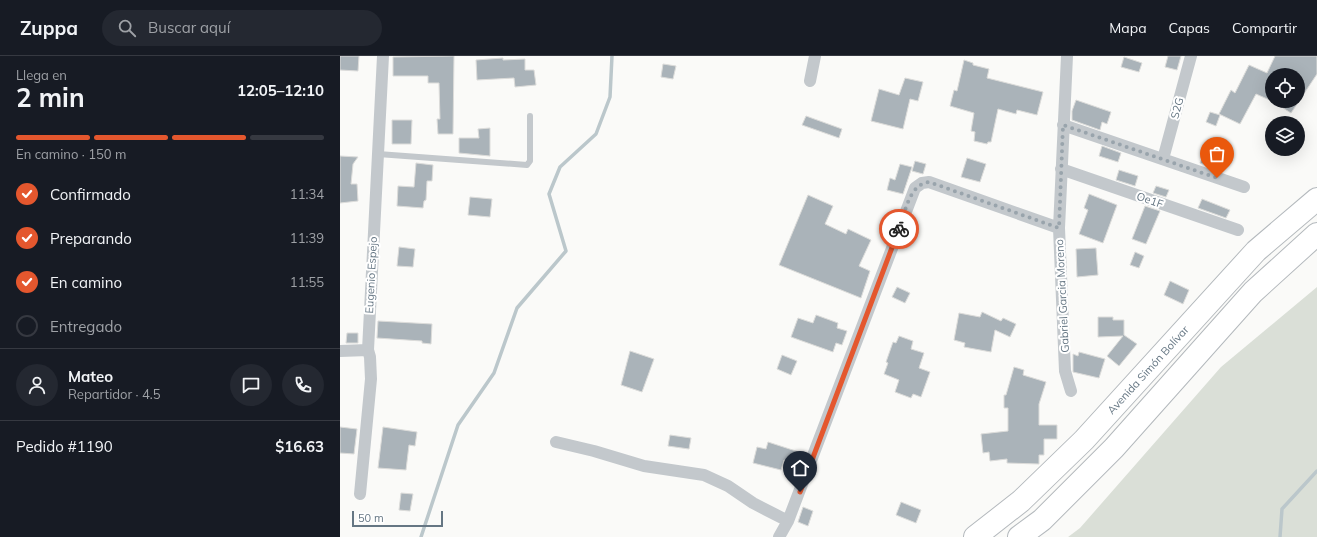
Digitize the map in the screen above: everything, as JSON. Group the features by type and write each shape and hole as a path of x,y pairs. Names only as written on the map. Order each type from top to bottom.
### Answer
{"highway":[{"name":"Avenida Simón Bolívar","path":"975,537 1020,501 1084,440 1256,251 1317,199"},
{"path":"1019,537 1042,520 1114,448 1253,292 1317,234"}],"street":[{"name":"Eugenio Espejo","path":"360,494 371,379 370,357 368,350 383,56"},
{"path":"810,81 815,56"},
{"name":"Gabriel Garcia Moreno","path":"1067,56 1059,228 1066,371 1071,390"},
{"name":"S2G","path":"1163,159 1191,56"},
{"path":"1063,125 1244,187"},
{"name":"Oe1F","path":"1062,169 1238,230"},
{"path":"779,537 788,521 915,188 922,183 929,182 1059,228"},
{"path":"340,351 368,350"},
{"path":"556,442 594,451 644,466 704,474 728,486 752,503 788,521"}],"lane":[{"path":"378,154 527,165 530,161 530,116"}],"shaded area":[{"path":"1317,287 1317,537 1068,537 1080,528 1221,367"}],"building":[{"path":"340,56 359,56 358,71 340,70"},
{"path":"454,56 453,134 438,134 437,119 440,119 439,83 428,83 428,76 393,76 393,57"},
{"path":"1168,56 1181,56 1177,70 1165,67"},
{"path":"1275,56 1317,56 1317,74 1305,92 1305,68 1269,68"},
{"path":"1124,57 1142,63 1139,72 1121,67"},
{"path":"503,58 503,60 525,59 525,70 534,70 536,85 515,87 514,78 477,80 476,60"},
{"path":"964,60 973,63 973,65 989,69 987,78 1043,92 1037,115 1017,110 1016,114 998,109 991,142 988,142 987,144 974,141 975,132 971,131 974,113 950,106 954,90 957,91"},
{"path":"663,64 676,66 673,79 661,77"},
{"path":"1249,65 1265,72 1265,98 1256,94 1240,124 1219,114 1231,90 1235,93"},
{"path":"905,78 923,82 918,101 910,99 903,129 871,121 879,89 899,95"},
{"path":"1076,100 1111,112 1107,124 1102,122 1100,130 1072,120 1072,111"},
{"path":"1283,108 1294,108 1291,113"},
{"path":"1210,112 1220,115 1216,126 1206,122"},
{"path":"806,116 842,129 839,138 802,125"},
{"path":"392,120 412,120 411,144 392,144"},
{"path":"490,128 490,156 459,153 459,138 479,138 478,129"},
{"path":"1211,138 1230,147 1219,170 1200,163"},
{"path":"1102,146 1121,153 1118,162 1099,156"},
{"path":"340,156 358,157 353,164 351,184 357,184 358,201 340,203"},
{"path":"967,158 986,164 980,182 961,177"},
{"path":"915,161 926,164 923,174 912,171"},
{"path":"416,163 433,165 432,181 427,181 426,200 424,201 423,208 397,206 398,186 414,187"},
{"path":"900,164 912,167 903,194 887,190 890,178 895,180"},
{"path":"1119,170 1138,176 1135,186 1116,180"},
{"path":"1156,186 1169,190 1166,197 1153,193"},
{"path":"1089,194 1117,205 1103,243 1079,234 1088,210 1084,208"},
{"path":"808,195 833,206 825,224 846,234 848,229 871,240 859,266 870,271 861,298 779,265"},
{"path":"470,197 492,199 490,217 468,215"},
{"path":"1202,199 1230,210 1226,218 1198,208"},
{"path":"1145,206 1160,211 1146,244 1132,239"},
{"path":"399,247 415,249 413,267 397,266"},
{"path":"1096,248 1098,275 1077,277 1076,249"},
{"path":"1135,252 1144,256 1139,268 1130,265"},
{"path":"1170,281 1189,290 1183,304 1164,295"},
{"path":"897,287 910,293 905,303 892,297"},
{"path":"982,312 1001,321 1003,318 1016,324 1010,337 995,330 991,352 964,347 965,343 954,340 959,313 980,317"},
{"path":"816,315 838,323 837,328 847,331 842,345 836,343 833,352 791,337 798,318 813,323"},
{"path":"1098,317 1113,317 1113,320 1124,320 1124,335 1137,344 1119,366 1107,356 1123,336 1098,337"},
{"path":"378,321 432,324 431,344 422,343 422,341 377,338"},
{"path":"347,333 358,333 358,343 346,343"},
{"path":"899,336 913,341 911,349 924,353 919,368 930,372 921,397 913,394 911,398 895,392 899,380 884,374 888,363 886,362 893,342 896,343"},
{"path":"630,351 654,359 642,392 621,385"},
{"path":"1079,352 1105,359 1099,378 1073,372 1073,354 1078,356"},
{"path":"782,355 797,361 791,375 777,369"},
{"path":"1014,367 1024,370 1023,375 1046,382 1039,404 1039,425 1057,425 1057,439 1044,439 1044,455 1039,455 1039,464 1007,463 1007,459 990,461 989,452 983,453 981,434 1008,431 1008,408 1004,408 1004,395 1006,395"},
{"path":"340,427 357,429 354,454 340,453"},
{"path":"383,427 417,432 415,446 409,445 406,470 378,468"},
{"path":"670,435 691,438 689,449 668,446"},
{"path":"768,442 802,453 798,464 784,460 781,470 753,463 757,447 766,449"},
{"path":"401,493 413,494 410,511 399,510"},
{"path":"901,502 921,510 916,523 896,515"},
{"path":"803,507 813,511 808,526 798,522"}],"waterway":[{"path":"421,537 458,425 494,373 517,308 566,251 549,194 560,167 596,134 610,97 612,56"},
{"path":"1280,537 1282,509 1317,471"}],"way so far":[{"path":"899,229 915,188 922,183 929,182 1059,228 1063,125 1217,178"}],"route":[{"path":"800,492 899,229"}]}
